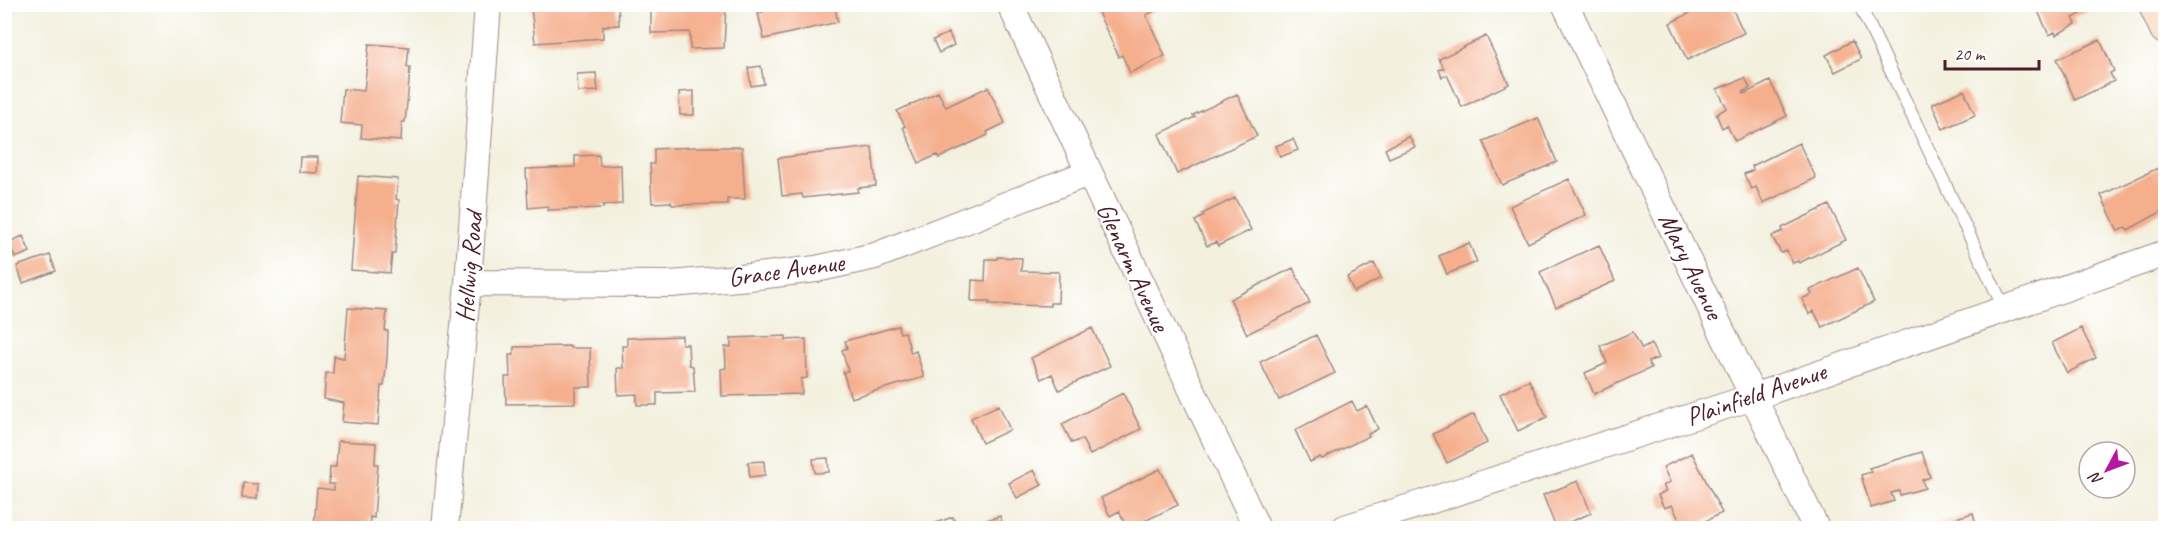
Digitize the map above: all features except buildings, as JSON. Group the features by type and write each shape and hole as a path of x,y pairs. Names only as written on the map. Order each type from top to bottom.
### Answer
{"street":[{"name":"Hellwig Road","path":"444,528 468,283 488,4"},
{"name":"Glenarm Avenue","path":"1010,4 1257,528"},
{"name":"Mary Avenue","path":"1565,4 1816,528"},
{"path":"2155,4 2166,28"},
{"name":"Grace Avenue","path":"468,283 671,284 749,278 816,269 875,256 1088,173"},
{"name":"Plainfield Avenue","path":"1345,528 1753,397 2166,253"}],"lane":[{"path":"1859,4 2004,308"}]}
